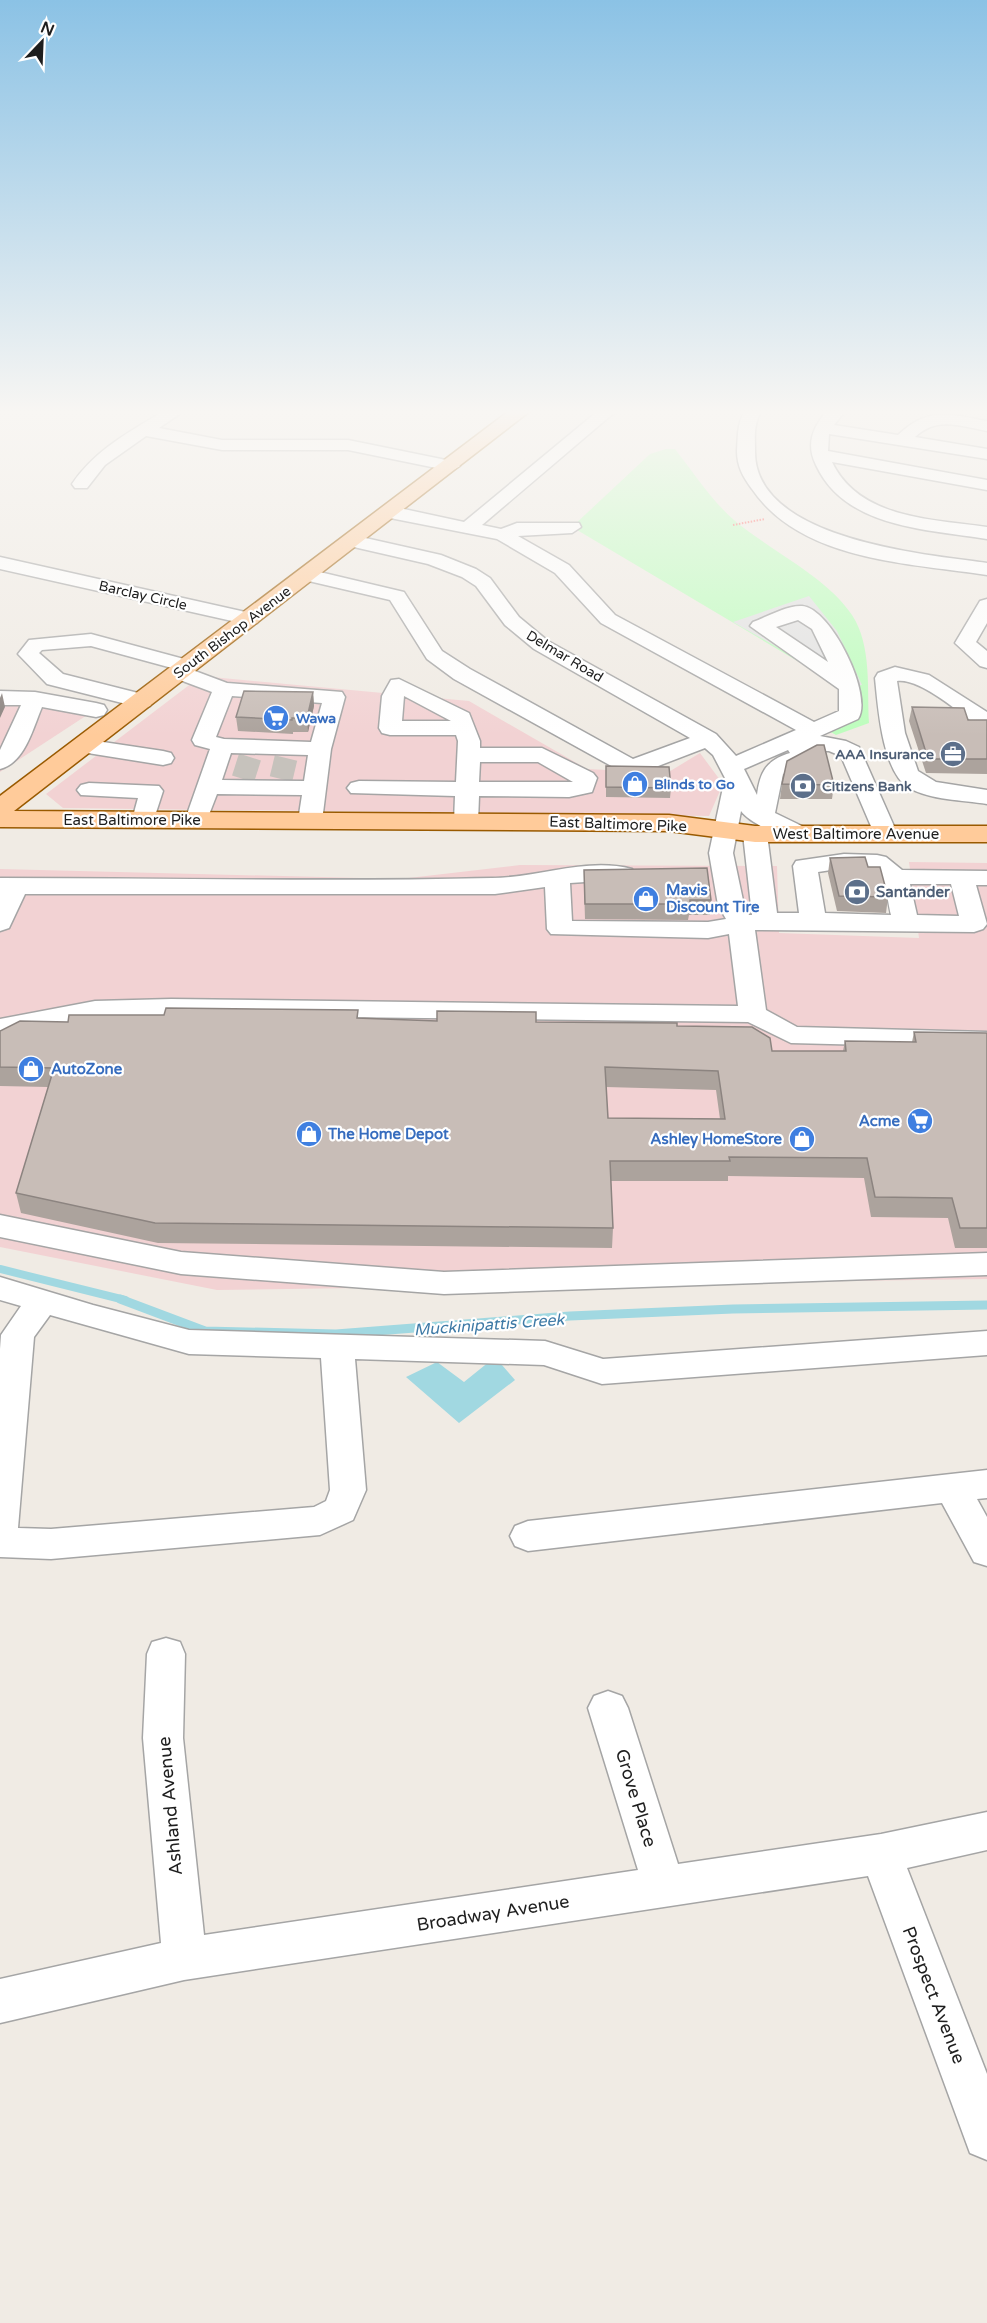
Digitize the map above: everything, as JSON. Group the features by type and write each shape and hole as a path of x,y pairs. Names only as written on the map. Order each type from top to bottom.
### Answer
{"main road":[{"name":"South Bishop Avenue","path":"0,809 380,519"},
{"name":"East Baltimore Pike","path":"0,819 310,821 412,831 676,843 725,832"},
{"name":"East Baltimore Pike","path":"0,837 412,831 466,822 669,823 725,832"},
{"name":"West Baltimore Avenue","path":"725,832 759,825 799,834 987,834"}],"street":[{"path":"429,519 502,535 562,569 582,588 608,619 815,731"},
{"path":"469,527 478,519"},
{"path":"789,519 807,529 854,545 987,569"},
{"path":"912,519 987,533"},
{"path":"502,535 517,529 572,527"},
{"name":"Delmar Road","path":"352,541 434,559 469,573 483,582 513,621 540,645 708,739 723,752 759,825"},
{"name":"Barclay Circle","path":"0,563 250,619"},
{"path":"307,575 398,596 434,655 462,674 632,768 708,739"},
{"path":"987,605 966,643 987,662"},
{"path":"142,701 55,679 28,654 29,650 36,644 91,640 184,669 224,689 334,697 320,749 310,821"},
{"path":"987,722 914,675 896,672 886,678 891,720 906,771 915,782 987,797"},
{"path":"733,773 850,714 850,687"},
{"path":"224,689 203,740 222,746 247,767 284,768 315,788"},
{"path":"0,698 50,700 122,717"},
{"path":"3,757 35,699"},
{"path":"464,728 469,741 466,822"},
{"path":"733,773 808,744 838,745 851,752 885,833"},
{"path":"83,746 164,758"},
{"path":"197,820 222,746"},
{"path":"208,787 247,767 284,768 320,749"},
{"path":"753,1014 753,922 759,825 769,804 770,773 774,766 812,754 851,752"},
{"path":"359,788 569,790 584,787 585,778 542,755 469,755"},
{"path":"733,773 721,853 731,905 753,922"},
{"path":"90,790 151,791 144,820"},
{"path":"813,922 805,866 844,861 877,862 896,877 987,878"},
{"path":"0,923 8,886 495,886 583,874 647,874"},
{"path":"557,877 560,929 708,930 753,922 906,923 981,927 961,877"},
{"path":"896,877 906,923"},
{"path":"0,1027 95,1009 171,1007 753,1014 791,1035 987,1040"},
{"path":"0,1226 181,1263 444,1282 987,1264"},
{"path":"0,1288 189,1342 545,1353 602,1372 987,1343"},
{"path":"0,1527 18,1335 43,1302"},
{"path":"0,1542 51,1544 320,1521 340,1510 348,1490 337,1347"},
{"path":"528,1536 951,1486 987,1484"},
{"path":"951,1486 987,1551"},
{"name":"Ashland Avenue","path":"166,1654 163,1738 184,1959"},
{"name":"Grove Place","path":"608,1708 664,1887"},
{"name":"Broadway Avenue","path":"0,2001 184,1959 881,1854 987,1831"},
{"name":"Prospect Avenue","path":"881,1854 987,2136"}],"path":[{"path":"733,525 764,519"}],"shaded area":[{"path":"809,596 837,631 862,685 847,687 733,622"},
{"path":"201,676 469,701 587,769 667,773 700,753 723,784 709,816 63,808 46,794"},
{"path":"0,698 104,704 0,772"},
{"path":"909,862 987,863 987,1279 217,1290 0,1247 0,869 400,879 520,865 777,866 779,933 919,938"}],"green space":[{"path":"580,519 733,519 828,588 852,615 863,640 866,654 869,723 836,735 817,724 843,711 843,688 572,527"}],"water":[{"path":"495,1357 515,1380 459,1423 406,1377 437,1362 464,1382"}],"building":[{"path":"244,691 313,692 307,718 292,718 292,720 236,717"},
{"name":"AAA Insurance","path":"912,707 964,708 968,720 987,720 987,759 928,759"},
{"path":"817,745 824,745 834,785 782,784 787,761"},
{"path":"606,766 669,767 671,788 606,787"},
{"path":"865,857 868,867 880,867 888,897 839,896 830,858"},
{"path":"707,868 711,900 690,900 690,904 585,904 584,870"},
{"name":"The Home Depot","path":"166,1008 358,1010 357,1018 437,1021 437,1011 536,1012 536,1022 677,1023 677,1026 752,1027 770,1038 772,1051 846,1051 845,1041 916,1042 914,1032 987,1033 987,1228 960,1228 952,1198 875,1197 867,1158 729,1157 730,1161 610,1161 613,1228 155,1223 16,1193 54,1068 0,1067 0,1031 20,1021 68,1022 69,1015 164,1015","holes":["605,1067 718,1071 725,1119 608,1118"]}],"waterway":[{"name":"Muckinipattis Creek","path":"0,1269 125,1300"},
{"name":"Muckinipattis Creek","path":"120,1299 205,1331 336,1334 570,1316 733,1309 987,1305"}],"tunnel":[{"path":"243,779 250,757"},
{"path":"281,779 286,758"}],"place":[{"name":"Wawa","path":"276,718"},
{"name":"AAA Insurance","path":"953,754"},
{"name":"Blinds to Go","path":"635,784"},
{"name":"Citizens Bank","path":"803,786"},
{"name":"Santander","path":"857,892"},
{"name":"Mavis Discount Tire","path":"646,899"},
{"name":"AutoZone","path":"31,1069"},
{"name":"Acme","path":"920,1121"},
{"name":"The Home Depot","path":"309,1134"},
{"name":"Ashley HomeStore","path":"802,1139"}]}
